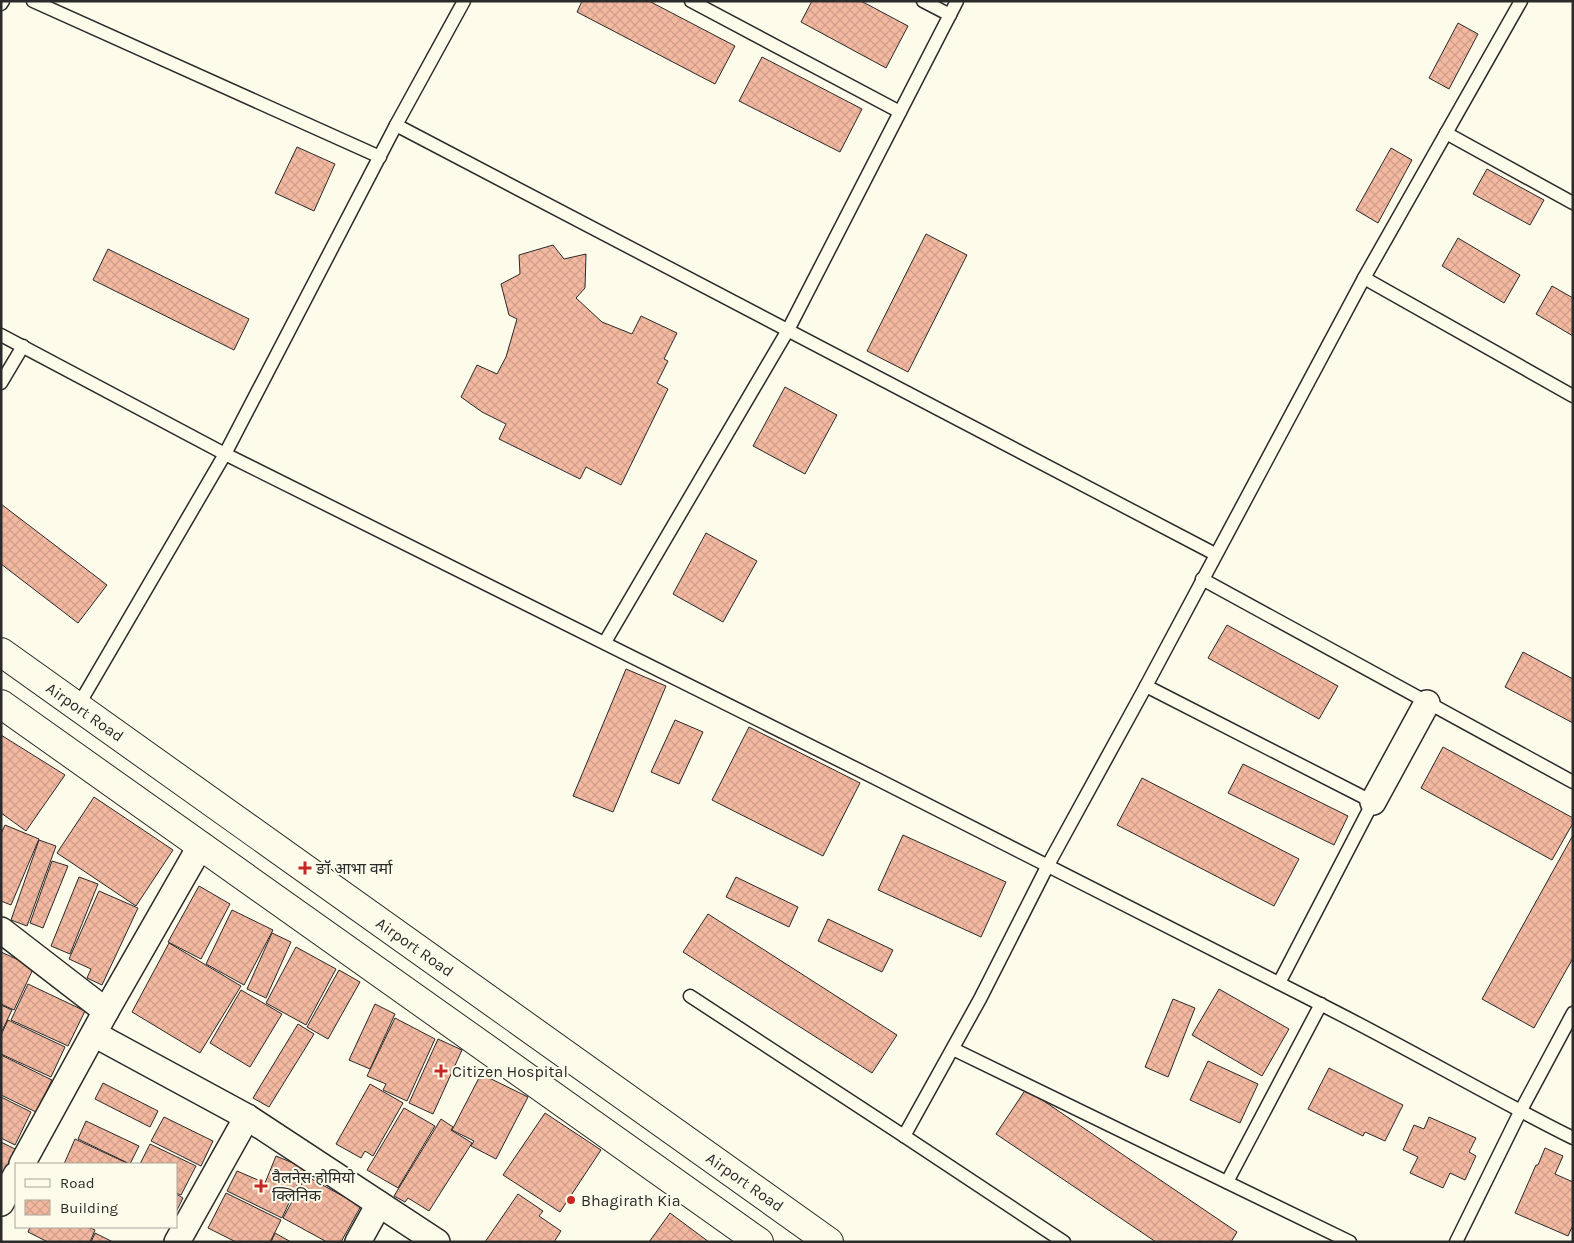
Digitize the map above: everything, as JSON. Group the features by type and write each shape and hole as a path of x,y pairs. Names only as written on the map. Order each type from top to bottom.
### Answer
{"main road":[{"name":"Airport Road","path":"1,652 829,1242"},
{"path":"1,704 759,1242"}],"street":[{"path":"1373,802 1426,703"},
{"path":"23,1163 106,1011 201,845"},
{"path":"1,930 106,1011"},
{"path":"94,1034 247,1117 437,1242"},
{"path":"177,1242 247,1117"},
{"path":"1,1203 15,1178"},
{"path":"358,1242 379,1204"}],"lane":[{"path":"32,1 380,157"},
{"path":"78,706 225,454 396,125 464,1"},
{"path":"691,1 900,112"},
{"path":"923,1 950,15"},
{"path":"605,642 788,330 957,1"},
{"path":"904,1136 980,999 1048,865 1364,278 1521,1"},
{"path":"396,125 1215,554"},
{"path":"1446,132 1573,204"},
{"path":"1364,278 1573,396"},
{"path":"1,335 225,454 605,642 1280,983 1520,1112 1573,1138"},
{"path":"1,383 23,346"},
{"path":"1202,579 1573,782"},
{"path":"1146,686 1373,802 1280,983"},
{"path":"690,996 1064,1242"},
{"path":"1227,1182 1321,1004"},
{"path":"1456,1242 1520,1112 1573,1013"},
{"path":"953,1049 1350,1242"}],"building":[{"path":"582,1 649,1 735,46 715,84 577,12"},
{"path":"812,1 861,1 908,26 886,68 801,22"},
{"path":"1458,23 1478,34 1449,89 1429,78"},
{"path":"762,57 862,109 840,152 739,101"},
{"path":"297,147 335,164 314,211 275,193"},
{"path":"1391,148 1412,160 1378,223 1356,210"},
{"path":"1487,169 1544,200 1530,225 1473,194"},
{"path":"926,234 967,255 908,372 867,351"},
{"path":"1458,238 1520,275 1504,303 1442,266"},
{"path":"553,245 564,259 586,254 585,288 576,298 602,322 632,334 641,316 677,333 664,359 668,361 657,383 668,389 621,485 586,467 580,479 499,439 506,424 482,412 461,397 477,365 497,374 506,357 517,319 509,315 501,284 520,274 519,255"},
{"path":"108,249 249,319 234,350 93,280"},
{"path":"1552,286 1573,298 1573,336 1536,314"},
{"path":"785,387 837,415 805,474 753,446"},
{"path":"1,504 107,585 78,623 1,564"},
{"path":"706,533 757,561 723,622 673,594"},
{"path":"1227,625 1338,686 1319,719 1208,658"},
{"path":"1523,652 1573,679 1573,723 1505,687"},
{"path":"626,669 666,686 613,812 573,796"},
{"path":"675,720 703,732 679,784 651,772"},
{"path":"749,727 860,783 823,856 712,800"},
{"path":"1,735 65,775 26,831 1,813"},
{"path":"1443,747 1573,818 1573,823 1552,860 1421,788"},
{"path":"1243,764 1348,816 1334,845 1228,793"},
{"path":"1142,778 1299,859 1274,906 1117,825"},
{"path":"94,797 173,850 136,906 57,853"},
{"path":"5,825 39,839 11,905 1,901 1,834"},
{"path":"903,835 1006,882 981,937 878,890"},
{"path":"1573,835 1573,958 1534,1028 1482,999"},
{"path":"39,840 56,846 27,926 11,920"},
{"path":"52,861 68,866 43,928 30,923"},
{"path":"79,877 98,884 70,954 51,946"},
{"path":"736,877 798,907 789,927 726,897"},
{"path":"199,886 230,904 201,959 168,942"},
{"path":"99,891 138,908 102,985 87,978 91,969 69,959"},
{"path":"232,910 273,930 244,985 206,964"},
{"path":"708,914 897,1035 872,1073 683,952"},
{"path":"828,919 893,950 882,972 818,941"},
{"path":"272,933 291,942 266,998 247,989"},
{"path":"169,943 241,986 200,1053 132,1012"},
{"path":"296,947 336,969 306,1025 266,1003"},
{"path":"1,952 34,967 14,1010 1,1004"},
{"path":"339,970 360,982 328,1039 307,1027"},
{"path":"28,984 85,1011 68,1046 11,1020"},
{"path":"1219,989 1289,1029 1262,1076 1192,1035"},
{"path":"241,990 282,1014 250,1067 210,1043"},
{"path":"1173,999 1195,1008 1168,1077 1145,1067"},
{"path":"375,1004 395,1014 370,1069 349,1060"},
{"path":"1,1005 12,1010 1,1033"},
{"path":"395,1018 435,1039 407,1101 383,1090 386,1084 367,1076"},
{"path":"8,1020 65,1047 51,1077 1,1054 1,1035"},
{"path":"298,1024 314,1034 269,1107 253,1098"},
{"path":"438,1039 462,1050 433,1114 409,1103"},
{"path":"1,1055 52,1080 36,1112 1,1095"},
{"path":"1208,1061 1258,1084 1240,1123 1190,1100"},
{"path":"1329,1068 1403,1105 1385,1141 1365,1132 1363,1136 1308,1109"},
{"path":"481,1074 528,1097 496,1159 471,1146 474,1141 452,1130"},
{"path":"103,1083 158,1111 150,1127 95,1099"},
{"path":"370,1084 403,1103 373,1156 365,1151 361,1158 336,1144"},
{"path":"1026,1089 1237,1232 1231,1242 1156,1242 996,1134"},
{"path":"1,1097 31,1112 15,1145 1,1138"},
{"path":"404,1108 435,1126 398,1188 367,1170"},
{"path":"545,1113 601,1150 560,1212 503,1175"},
{"path":"164,1117 213,1141 201,1166 151,1141"},
{"path":"1429,1117 1476,1138 1469,1152 1476,1156 1465,1180 1450,1173 1443,1188 1410,1173 1418,1157 1403,1150 1414,1125 1424,1129"},
{"path":"441,1119 453,1127 451,1130 472,1143 429,1211 408,1198 405,1202 394,1196"},
{"path":"86,1121 139,1146 130,1163 128,1163 78,1139"},
{"path":"75,1139 127,1163 64,1163"},
{"path":"1,1142 17,1150 1,1179"},
{"path":"150,1144 196,1166 181,1195 178,1194 178,1163 140,1163"},
{"path":"1545,1148 1563,1156 1555,1174 1573,1182 1573,1225 1568,1236 1515,1213"},
{"path":"276,1156 305,1168 282,1218 227,1191 237,1171 265,1183"},
{"path":"306,1176 361,1206 341,1242 327,1242 283,1218"},
{"path":"226,1193 281,1220 270,1242 236,1242 208,1228"},
{"path":"518,1194 543,1211 539,1216 561,1231 554,1242 485,1242"},
{"path":"178,1195 183,1198 178,1208"},
{"path":"670,1213 709,1242 649,1242"},
{"path":"30,1228 90,1228 95,1230 90,1242 48,1242 28,1232"},
{"path":"95,1233 113,1242 91,1242"},
{"path":"275,1233 291,1242 271,1242"}],"place":[{"name":"ङॉ आभा वर्मा","path":"305,868"},
{"name":"Citizen Hospital","path":"441,1071"},
{"name":"वैलनेस होमियो क्लिनिक","path":"261,1186"},
{"name":"Bhagirath Kia","path":"571,1200"}]}
